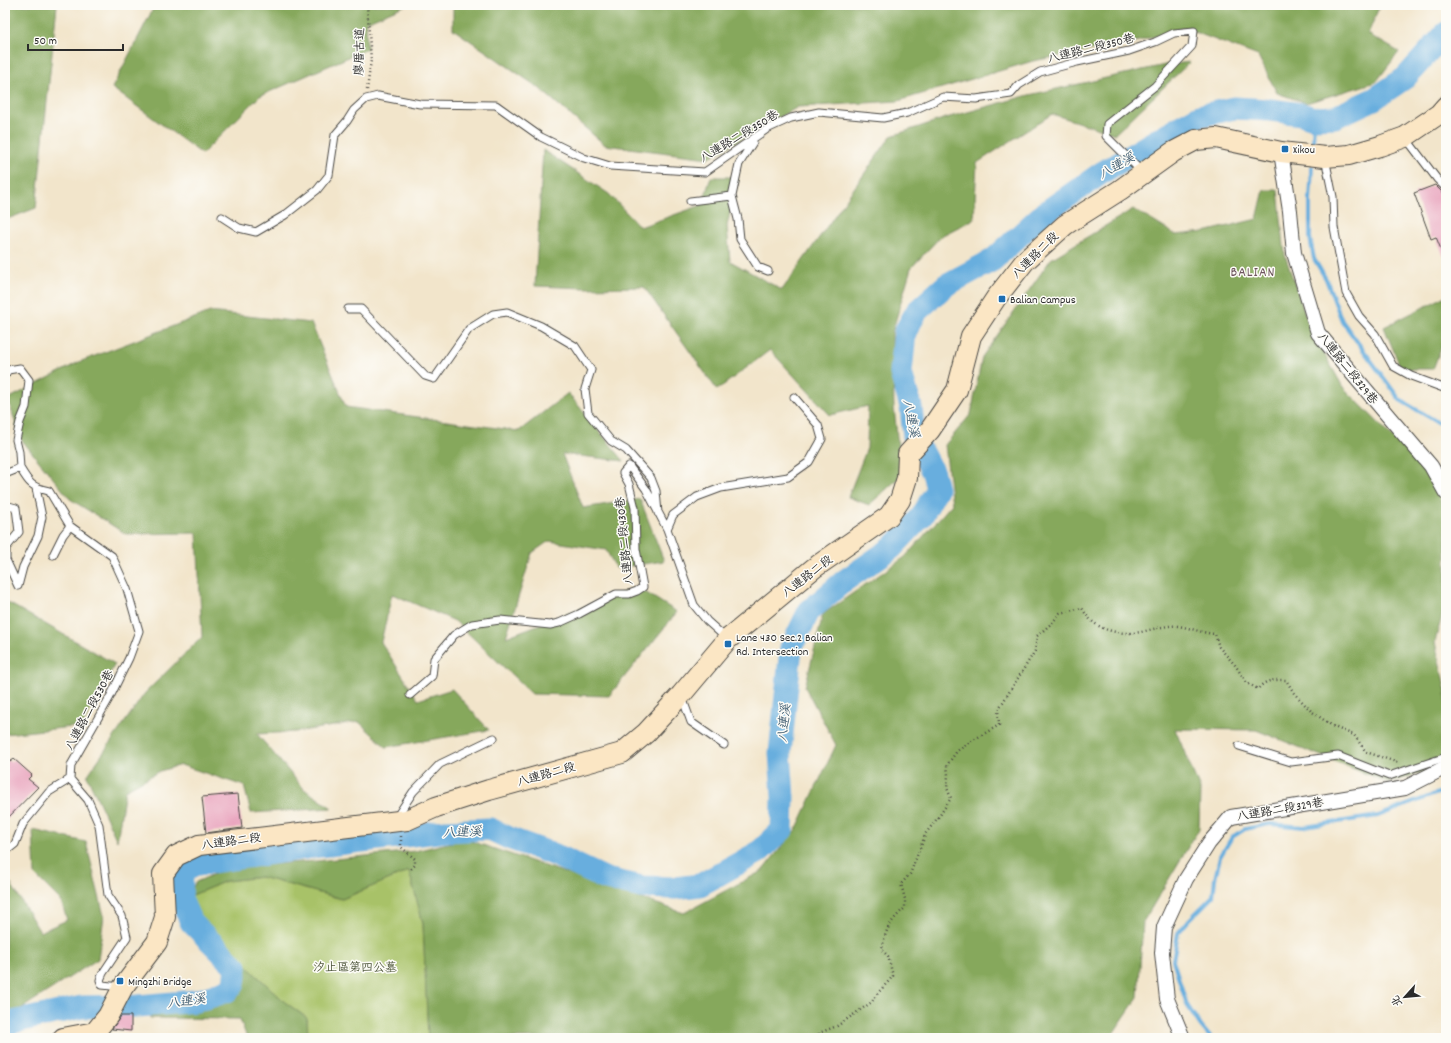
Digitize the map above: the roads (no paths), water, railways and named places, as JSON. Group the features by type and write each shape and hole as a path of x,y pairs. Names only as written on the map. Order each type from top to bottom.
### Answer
{"street":[{"name":"八連路二段","path":"63,1038 96,1032 108,1016 122,990 157,942 165,917 163,874 176,856 199,844 407,820 436,807 489,790 622,753 646,733 681,695 728,639 814,568 889,516 900,500 907,478 908,454 930,430 957,390 971,336 996,298 1025,261 1065,225 1120,190 1172,152 1196,140 1216,138 1281,152 1325,157 1349,155 1405,137 1440,114 1446,106"},
{"name":"八連路二段329巷","path":"1281,152 1290,211 1294,253 1318,333 1431,466 1446,493"},
{"name":"八連路二段329巷","path":"1183,1038 1167,999 1162,953 1164,927 1186,879 1210,843 1231,817 1405,788 1446,767"}],"lane":[{"name":"八連路二段350巷","path":"222,218 239,228 256,232 285,215 317,190 329,176 335,136 354,110 366,99 378,96 420,104 496,105 541,137 584,158 610,166 705,172 767,130 791,118 819,112 882,118 907,113 943,97 976,99 1011,94 1019,85 1040,72 1077,62 1129,51 1155,42 1174,33 1194,31 1192,46 1155,86 1107,124 1106,136 1143,173"},
{"path":"1405,137 1446,188"},
{"path":"757,138 739,164 732,196 738,219 740,239 758,267 768,271"},
{"path":"1325,157 1333,197 1334,227 1346,293 1359,316 1375,334 1393,366 1411,376 1446,389"},
{"path":"690,201 732,196"},
{"name":"八連路二段430巷","path":"348,309 361,309 425,376 434,379 469,329 493,314 508,312 541,326 575,346 591,370 586,389 588,413 611,441 626,450 650,478 656,491 658,513"},
{"path":"5,375 8,370 20,368 29,380 26,407 20,422 16,440 19,452 20,468 5,474"},
{"path":"667,530 673,515 697,497 721,488 788,478 809,462 822,439 818,425 794,397"},
{"name":"八連路二段430巷","path":"410,695 432,676 434,659 454,635 472,624 500,620 550,625 559,623 579,614 616,594 629,594 643,587 636,549 634,508 629,484 624,473 629,466 646,489 667,530 694,605 707,621 728,639"},
{"name":"八連路二段530巷","path":"20,468 27,480 36,488 49,491 70,526 112,556 127,589 139,631 129,658 110,697 71,765 70,779"},
{"path":"5,504 16,508 19,532 6,548 6,560 18,586 23,567 38,536 41,523 42,517 36,488"},
{"path":"53,555 63,535 70,526"},
{"path":"681,695 691,722 724,745"},
{"path":"394,822 413,792 440,764 494,738"},
{"path":"1239,746 1291,762 1338,756 1390,776 1446,757"},
{"path":"5,852 15,844 23,824 49,792 70,779 88,800 99,825 108,895 122,916 127,937 100,980 102,985 122,990"}],"waterway":[{"name":"八連溪","path":"5,1026 13,1022 82,1007 138,1006 197,1001 227,991 234,984 236,967 191,922 181,899 182,874 193,865 320,846 446,831 490,829 511,839 553,854 606,879 642,887 675,888 700,885 759,852 782,830 783,797 780,753 791,648 809,611 844,581 892,548 922,516 937,489 933,473 914,437 911,407 901,373 905,332 917,311 946,285 993,260 1043,214 1103,172 1199,116 1234,108 1270,110 1301,114 1314,118 1335,117 1374,99 1405,78 1446,33"},
{"path":"1313,144 1314,118"},
{"path":"1312,167 1310,238 1314,259 1326,279 1342,321 1400,400 1446,427"},
{"path":"1211,1038 1200,1025 1187,1005 1173,960 1178,933 1213,896 1220,857 1232,837 1245,829 1270,824 1304,827 1378,816 1446,790"}],"place":[{"name":"Xikou","path":"1285,149"},
{"name":"Balian Campus","path":"1002,299"},
{"name":"Lane 430 Sec.2 Balian Rd. Intersection","path":"728,644"},
{"name":"Mingzhi Bridge","path":"120,981"}],"district":[{"name":"BALIAN","path":"1253,271"}],"park label":[{"name":"汐止區第四公墓","path":"355,967"}]}
